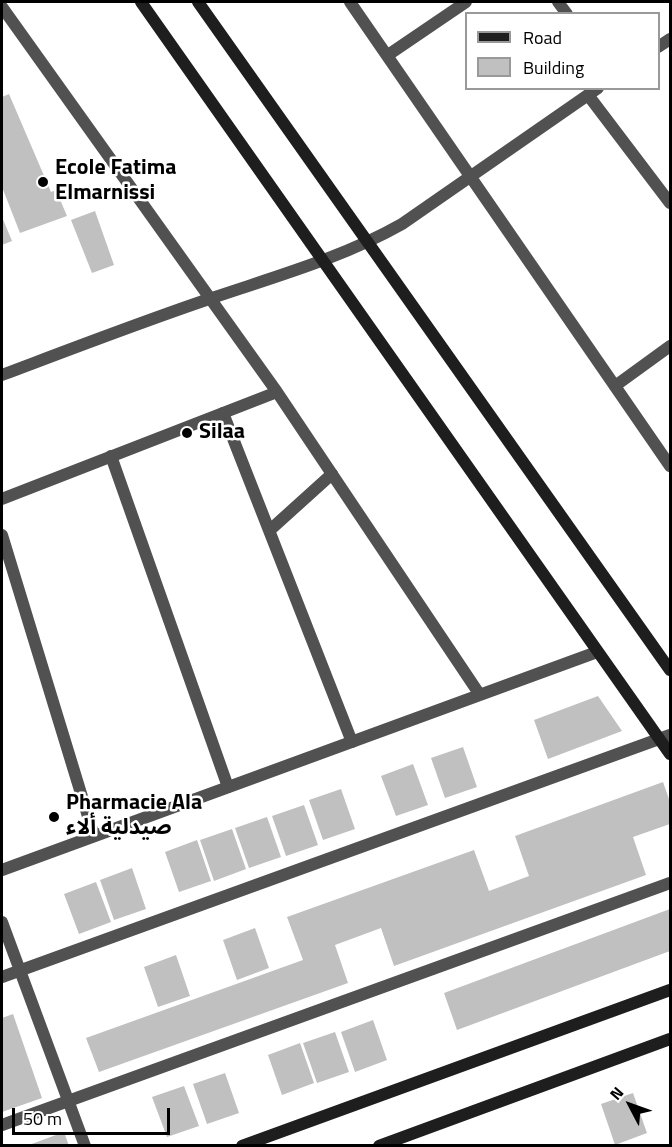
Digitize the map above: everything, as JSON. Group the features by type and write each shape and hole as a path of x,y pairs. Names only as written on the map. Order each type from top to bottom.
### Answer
{"street":[{"path":"141,2 597,652 665,737 670,754"},
{"path":"198,2 670,670"},
{"path":"350,2 472,175 670,466"},
{"path":"388,55 466,2"},
{"path":"3,11 277,392 480,695"},
{"path":"2,375 210,299 323,262 368,243 402,224 593,92 670,203"},
{"path":"615,386 670,346"},
{"path":"2,499 277,392"},
{"path":"223,413 352,742"},
{"path":"111,456 228,787"},
{"path":"270,530 332,474"},
{"path":"2,535 94,836"},
{"path":"2,870 597,652"},
{"path":"2,977 665,737"},
{"path":"2,1125 670,883"},
{"path":"2,922 85,1146"},
{"path":"242,1146 670,990"},
{"path":"379,1146 670,1039"}],"building":[{"path":"9,94 51,192 56,190 67,216 20,233 2,187 2,97"},
{"path":"95,211 114,265 92,273 71,220"},
{"path":"2,217 12,241 2,245"},
{"path":"598,696 622,731 548,759 534,720"},
{"path":"463,747 477,787 445,798 431,758"},
{"path":"413,764 428,805 396,816 381,776"},
{"path":"663,782 670,802 670,824 633,837 646,875 394,966 381,928 335,945 348,983 99,1072 86,1038 303,960 287,917 474,850 489,891 529,876 515,836"},
{"path":"341,789 355,829 323,840 309,800"},
{"path":"304,805 318,845 286,856 272,816"},
{"path":"267,817 281,857 249,868 235,828"},
{"path":"232,829 246,869 214,881 200,840"},
{"path":"197,840 211,881 179,892 165,852"},
{"path":"132,868 146,909 114,920 100,880"},
{"path":"96,882 111,922 79,934 64,894"},
{"path":"670,909 670,951 457,1030 444,993"},
{"path":"255,928 269,968 237,980 223,940"},
{"path":"176,955 190,996 158,1007 144,967"},
{"path":"13,1014 42,1098 2,1112 2,1018"},
{"path":"373,1020 387,1060 355,1072 341,1032"},
{"path":"335,1032 349,1072 317,1083 303,1043"},
{"path":"300,1043 314,1083 282,1095 268,1055"},
{"path":"225,1073 239,1113 207,1124 193,1084"},
{"path":"184,1086 199,1126 167,1137 152,1097"},
{"path":"633,1093 647,1133 615,1145 601,1104"},
{"path":"64,1132 69,1146 29,1146 29,1145"}],"place":[{"name":"Ecole Fatima Elmarnissi","path":"43,182"},
{"name":"Silaa","path":"187,433"},
{"name":"Pharmacie Ala صيدلية ألاء","path":"54,817"}]}
